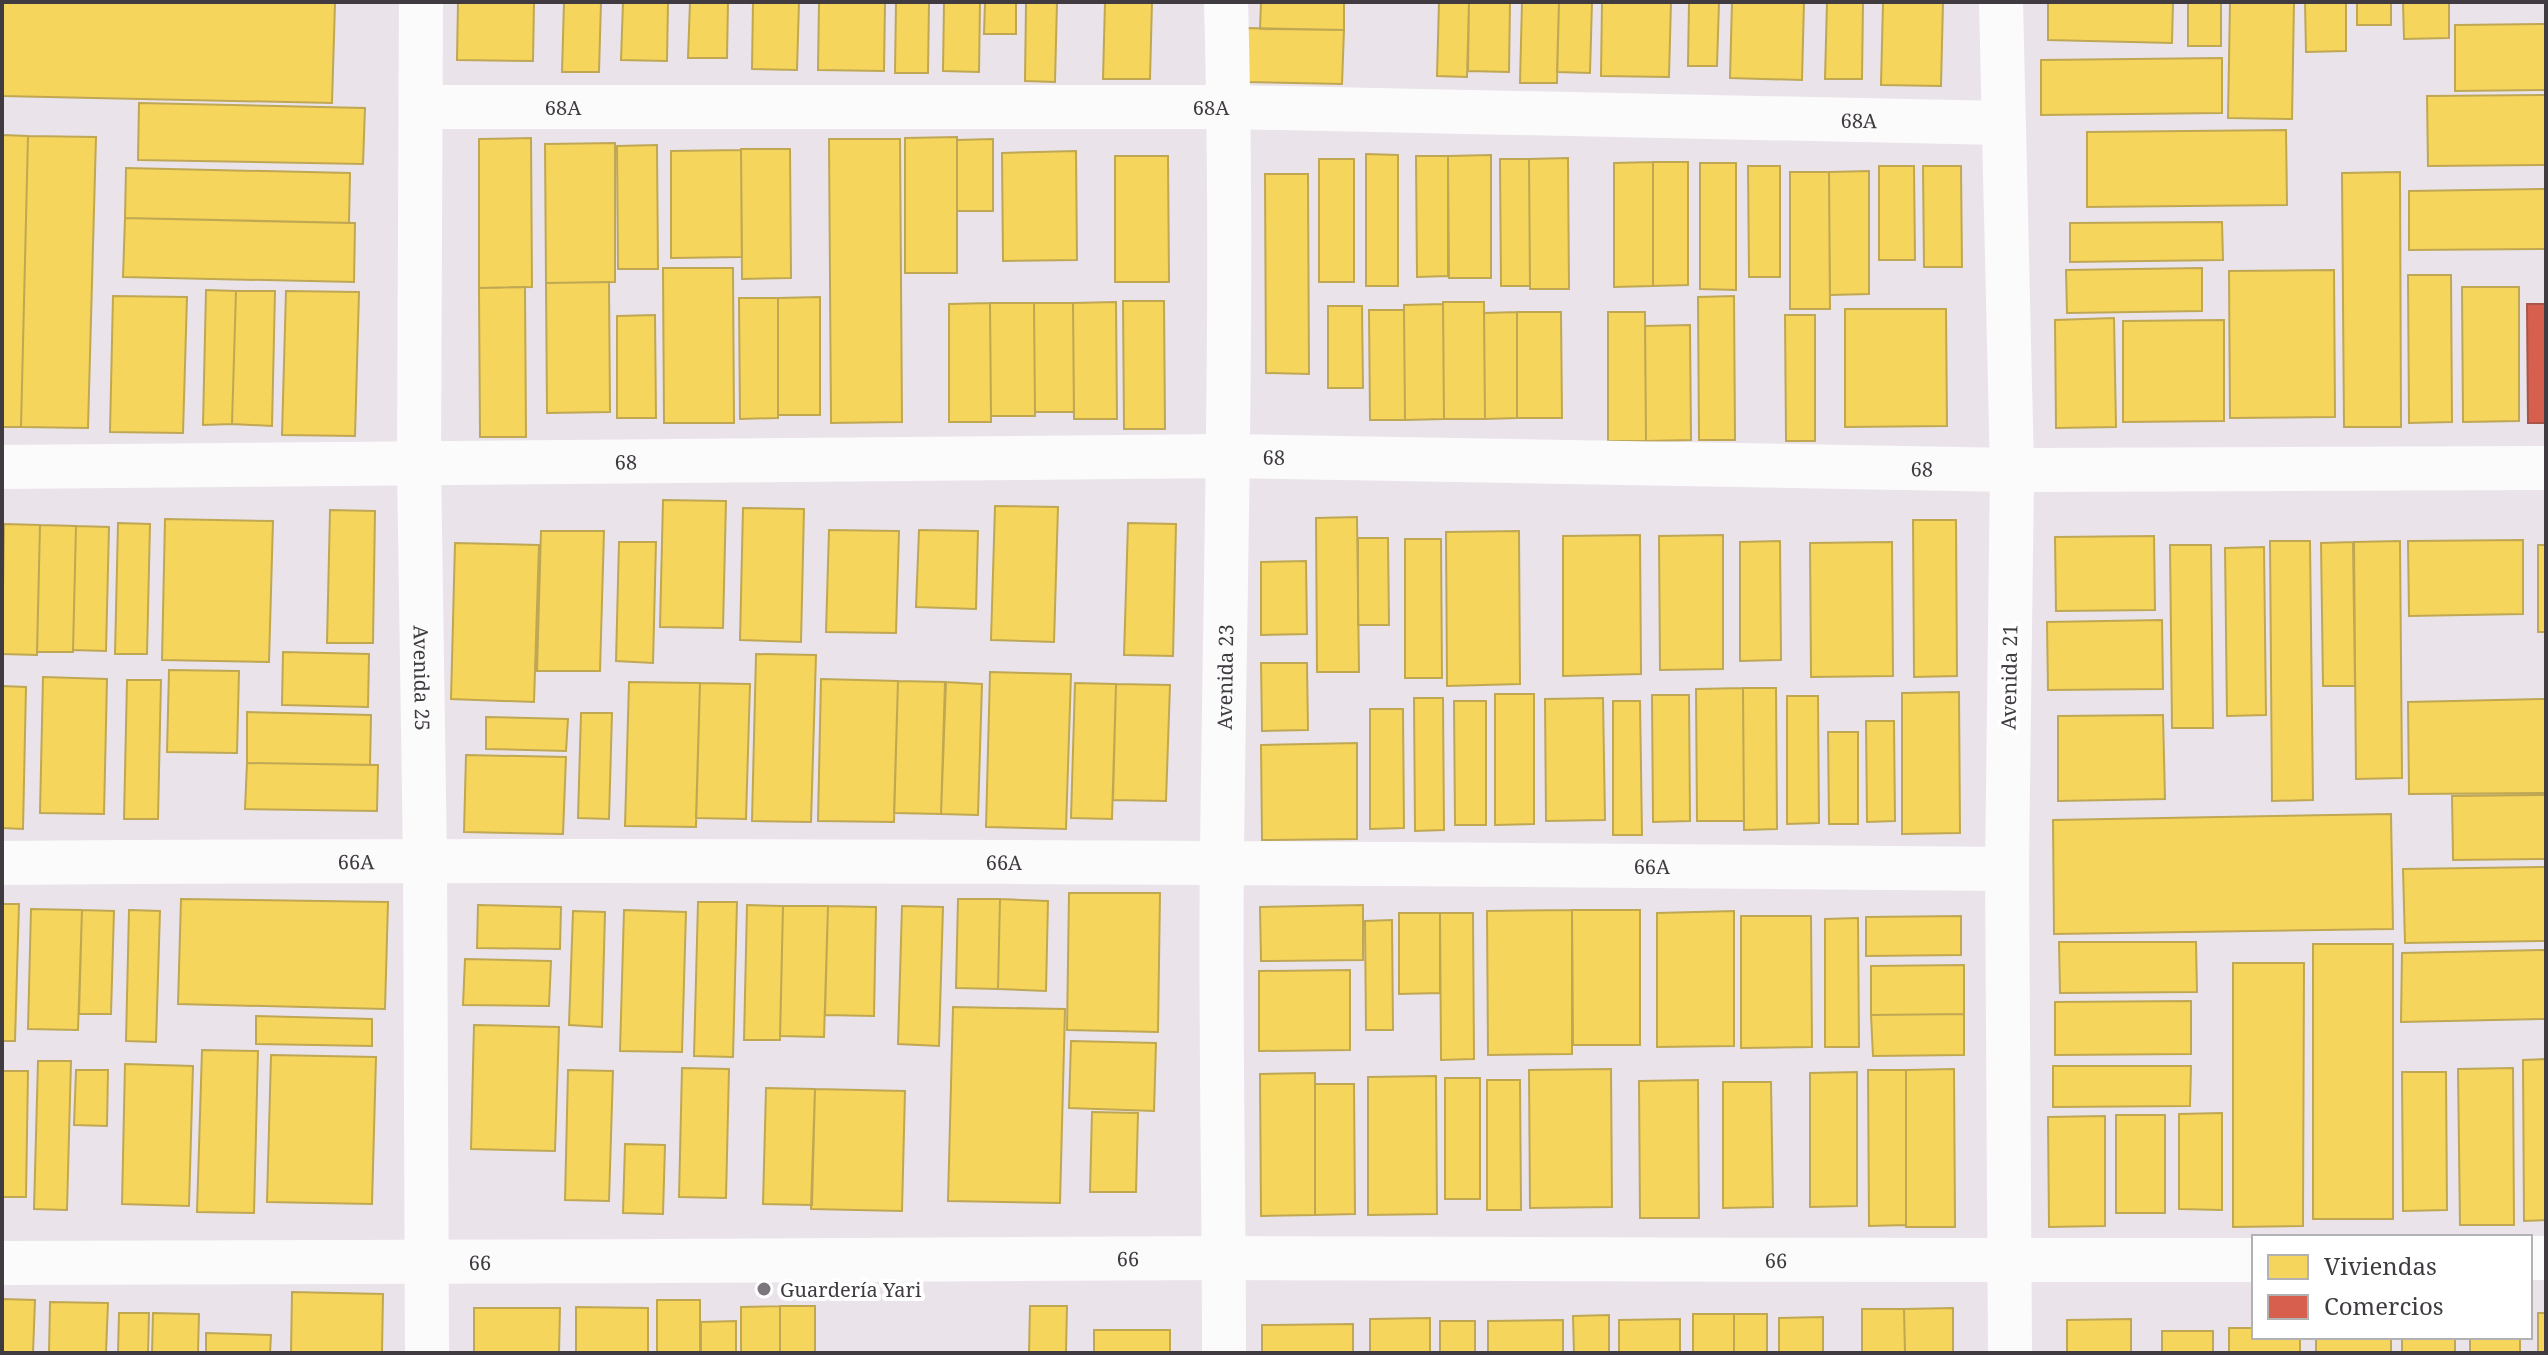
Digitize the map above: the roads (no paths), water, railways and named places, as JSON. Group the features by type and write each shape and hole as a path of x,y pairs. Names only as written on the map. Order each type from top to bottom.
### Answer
{"street":[{"name":"Avenida 25","path":"421,2 419,463 425,860 427,1353"},
{"name":"Avenida 23","path":"1224,1353 1222,862 1229,107 1226,2"},
{"name":"Avenida 21","path":"2001,2 2012,470 2007,869 2010,1353"},
{"name":"68A","path":"421,107 1229,107 2002,123"},
{"name":"68","path":"2,467 1228,456 2012,470 2546,468"},
{"name":"66A","path":"2,863 425,860 1222,862 2007,869"},
{"name":"66","path":"2,1263 426,1264 1224,1258 2252,1260"}],"place":[{"name":"Guardería Yari","path":"764,1289"}]}
